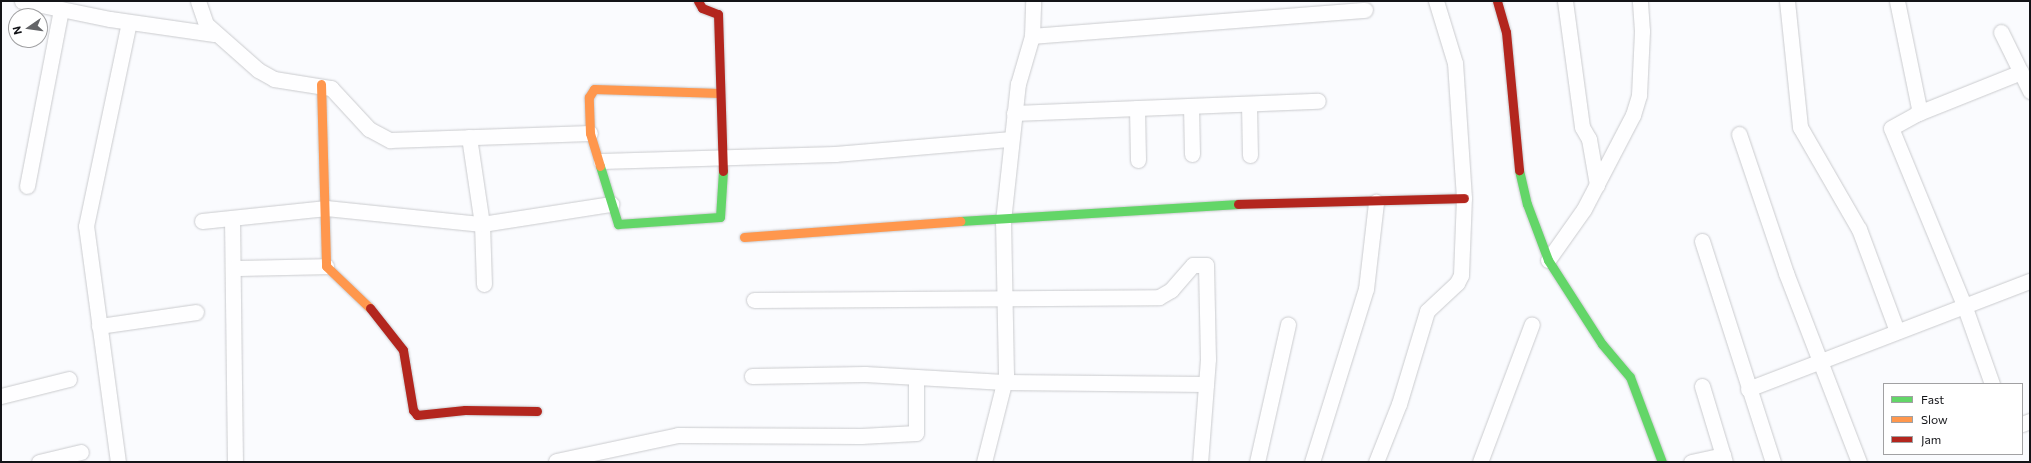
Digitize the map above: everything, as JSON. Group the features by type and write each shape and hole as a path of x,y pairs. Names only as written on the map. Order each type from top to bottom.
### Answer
{"street":[{"path":"22,1 129,22 214,34"},
{"path":"198,1 206,24 214,34 274,79 321,84 331,88 369,129 390,140 590,133"},
{"path":"698,1 702,8 716,10 718,14 723,160 723,210 720,217 623,225 614,219 601,161 590,133 589,97 594,89 601,87 720,93"},
{"path":"984,462 1004,382 1006,298 1003,221 1018,84 1032,36 1033,1"},
{"path":"1376,462 1399,404 1426,311 1457,283 1461,275 1464,198 1455,64 1436,1"},
{"path":"1497,1 1513,82 1520,177 1548,260 1602,344 1630,376 1662,462"},
{"path":"1565,1 1582,127 1589,139 1596,185"},
{"path":"1548,260 1596,185 1633,116 1639,96 1642,31 1640,1"},
{"path":"1787,1 1800,127 1860,229 1897,331"},
{"path":"1898,1 1920,113"},
{"path":"28,186 61,9"},
{"path":"1032,36 1365,10"},
{"path":"118,462 86,226 129,22"},
{"path":"2001,32 2030,91"},
{"path":"1992,383 1964,304 1891,128 1920,113 2021,72"},
{"path":"321,84 326,208 326,266"},
{"path":"1014,113 1318,101"},
{"path":"1249,104 1250,155"},
{"path":"1190,106 1192,154"},
{"path":"1137,108 1138,160"},
{"path":"1739,134 1820,361 1859,462"},
{"path":"469,137 482,224 484,284"},
{"path":"601,161 723,160 1012,139"},
{"path":"744,237 1003,221 1186,205 1376,202 1464,198"},
{"path":"1313,462 1366,289 1376,202"},
{"path":"202,221 326,208 482,224 611,204"},
{"path":"232,218 234,268 235,462"},
{"path":"1702,241 1748,389 1773,462"},
{"path":"754,300 1159,297 1171,290 1193,265 1206,265 1206,384 1200,462"},
{"path":"234,268 326,266 373,311 403,350 417,415 466,410 537,411"},
{"path":"1748,389 1964,304 2030,281"},
{"path":"99,326 196,312"},
{"path":"1257,462 1288,324"},
{"path":"1480,462 1532,324"},
{"path":"752,376 865,374 1004,382 1206,384"},
{"path":"556,460 678,435 916,433 916,377"},
{"path":"1,396 69,379"},
{"path":"1692,462 1724,458 1702,386"},
{"path":"39,462 81,452"}],"traffic: fast":[{"path":"600,166 618,224 720,217 723,171"},
{"path":"1519,170 1527,204 1548,260 1602,344 1630,377 1662,462"},
{"path":"960,221 1238,204"}],"traffic: slow":[{"path":"321,84 326,266 370,308"},
{"path":"600,166 590,133 589,97 594,89 720,93"},
{"path":"744,237 960,221"}],"traffic: jam":[{"path":"698,1 702,8 718,14 723,171"},
{"path":"1497,1 1506,32 1519,170"},
{"path":"1238,204 1464,198"},
{"path":"370,308 403,350 413,410 417,415 465,410 537,411"}]}
